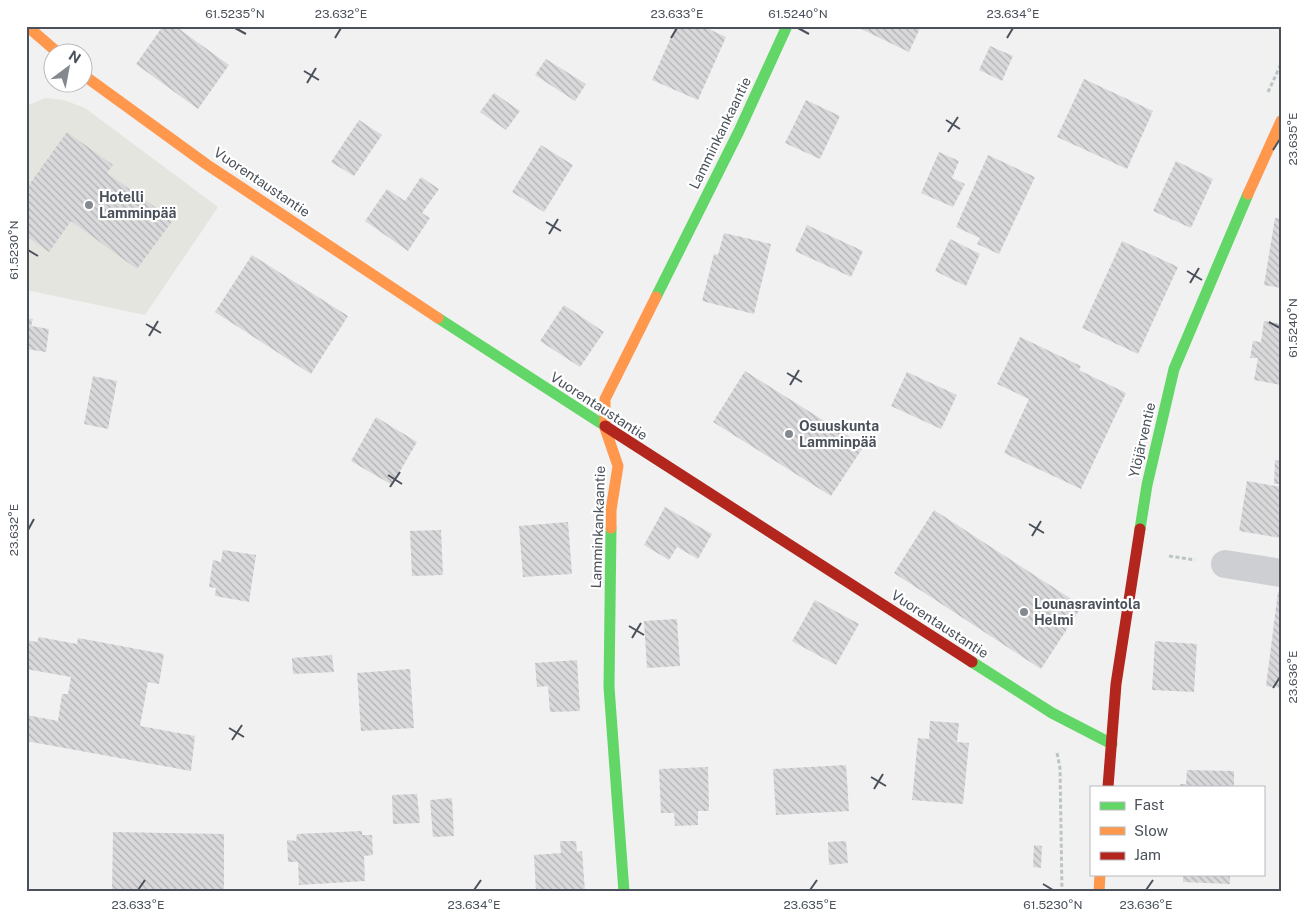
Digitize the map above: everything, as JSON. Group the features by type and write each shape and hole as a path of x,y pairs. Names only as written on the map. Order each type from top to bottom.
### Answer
{"main road":[{"path":"27,26 45,42"},
{"name":"Lamminkankaantie","path":"624,892 609,687 611,510 618,466 605,428 605,399 739,132 787,26"},
{"name":"Vuorentaustantie","path":"92,82 128,110 254,196 605,428 1052,713 1112,744"},
{"name":"Ylöjärventie","path":"1108,786 1116,684 1147,485 1174,369 1223,248 1281,121"},
{"path":"1099,892 1100,876"}],"street":[{"path":"1225,564 1281,572"}],"shaded area":[{"path":"45,98 64,100 85,108 218,207 145,315 26,290 26,106"}],"building":[{"path":"163,26 175,26 229,65 198,109 136,64"},
{"path":"676,26 702,26 726,37 698,100 652,80"},
{"path":"855,26 921,26 909,52"},
{"path":"990,46 1013,56 1002,81 979,70"},
{"path":"546,59 586,84 575,101 535,75"},
{"path":"1084,79 1153,111 1127,169 1057,137"},
{"path":"494,93 520,111 506,130 480,112"},
{"path":"806,100 840,116 820,159 785,143"},
{"path":"359,120 382,135 354,176 331,162"},
{"name":"Hotelli Lamminpää","path":"67,132 113,165 107,173 173,220 137,269 71,221 49,252 26,236 26,189"},
{"path":"541,145 573,165 544,212 512,192"},
{"path":"939,152 959,161 952,178 965,184 953,207 921,193"},
{"path":"988,155 1035,177 999,254 977,244 980,238 956,227"},
{"path":"1176,161 1213,179 1191,228 1153,211"},
{"path":"421,177 439,189 422,213 430,218 408,251 365,221 387,189 405,201"},
{"path":"1275,218 1281,219 1281,288 1264,285"},
{"path":"807,225 863,251 851,277 795,251"},
{"path":"724,233 771,244 754,314 702,301 714,254 718,255"},
{"path":"950,239 980,254 966,286 935,271"},
{"path":"1122,241 1178,267 1138,354 1082,328"},
{"path":"252,255 348,316 311,374 215,312"},
{"path":"564,305 604,332 580,367 540,341"},
{"path":"26,318 33,319 31,326 49,329 46,352 26,349"},
{"path":"1264,321 1281,324 1281,385 1254,380 1258,358 1250,358 1253,341 1261,342"},
{"path":"1020,337 1081,366 1079,370 1126,393 1081,489 1004,453 1029,399 997,384"},
{"name":"Osuuskunta Lamminpää","path":"745,371 864,446 831,496 713,422"},
{"path":"907,372 957,395 941,429 891,406"},
{"path":"93,376 117,381 108,429 84,424"},
{"path":"376,417 417,442 392,485 351,461"},
{"path":"1275,460 1281,461 1281,484 1274,484"},
{"path":"1247,481 1281,487 1281,538 1239,531"},
{"path":"665,507 712,534 698,559 677,547 669,560 644,545"},
{"path":"934,510 1082,606 1041,669 894,573"},
{"path":"568,522 572,574 523,577 519,526"},
{"path":"441,530 443,575 412,576 410,531"},
{"path":"223,550 256,555 249,602 215,596 216,588 209,587 213,560 221,562"},
{"path":"1278,592 1281,592 1281,688 1266,686"},
{"path":"815,600 859,624 836,665 792,641"},
{"path":"677,619 680,666 647,668 644,621"},
{"path":"39,637 77,644 78,638 164,654 159,684 148,682 140,726 195,736 191,771 26,741 26,715 58,721 62,694 68,694 71,677 26,669 26,640 37,642"},
{"path":"1155,641 1197,644 1194,692 1152,690"},
{"path":"332,655 334,672 293,674 292,658"},
{"path":"577,660 580,711 550,712 548,686 537,687 535,663"},
{"path":"410,669 414,728 361,731 357,673"},
{"path":"930,721 959,723 957,742 969,743 963,804 912,800 918,738 929,739"},
{"path":"846,765 849,811 776,815 773,769"},
{"path":"708,767 709,811 698,811 698,825 675,826 674,813 661,813 659,769"},
{"path":"1187,770 1234,771 1234,786 1180,786 1180,784 1186,784"},
{"path":"417,794 420,823 393,824 392,795"},
{"path":"452,798 454,836 433,837 430,800"},
{"path":"362,831 362,835 372,835 373,855 364,856 365,881 299,885 298,862 288,862 287,840 296,841 297,834"},
{"path":"113,832 224,834 224,892 112,892"},
{"path":"560,841 576,841 577,852 582,851 585,892 536,892 534,855 561,853"},
{"path":"846,841 848,863 829,865 828,842"},
{"path":"1034,845 1042,846 1041,868 1033,867"},
{"path":"1183,876 1230,876 1230,884 1183,882"}],"traffic: fast":[{"path":"656,297 739,131 787,26"},
{"path":"1140,529 1147,485 1174,369 1248,194"},
{"path":"438,318 605,426"},
{"path":"611,528 609,687 624,892"},
{"path":"972,662 1052,713 1112,744"}],"traffic: slow":[{"path":"27,26 45,42"},
{"path":"92,81 206,164 438,318"},
{"path":"1248,194 1281,121"},
{"path":"611,528 611,510 618,466 605,428 605,399 656,297"},
{"path":"1099,892 1100,876"}],"traffic: jam":[{"path":"605,426 972,662"},
{"path":"1108,786 1116,684 1140,529"}],"place":[{"name":"Hotelli Lamminpää","path":"89,205"},
{"name":"Osuuskunta Lamminpää","path":"789,434"},
{"name":"Lounasravintola Helmi","path":"1024,612"}]}
